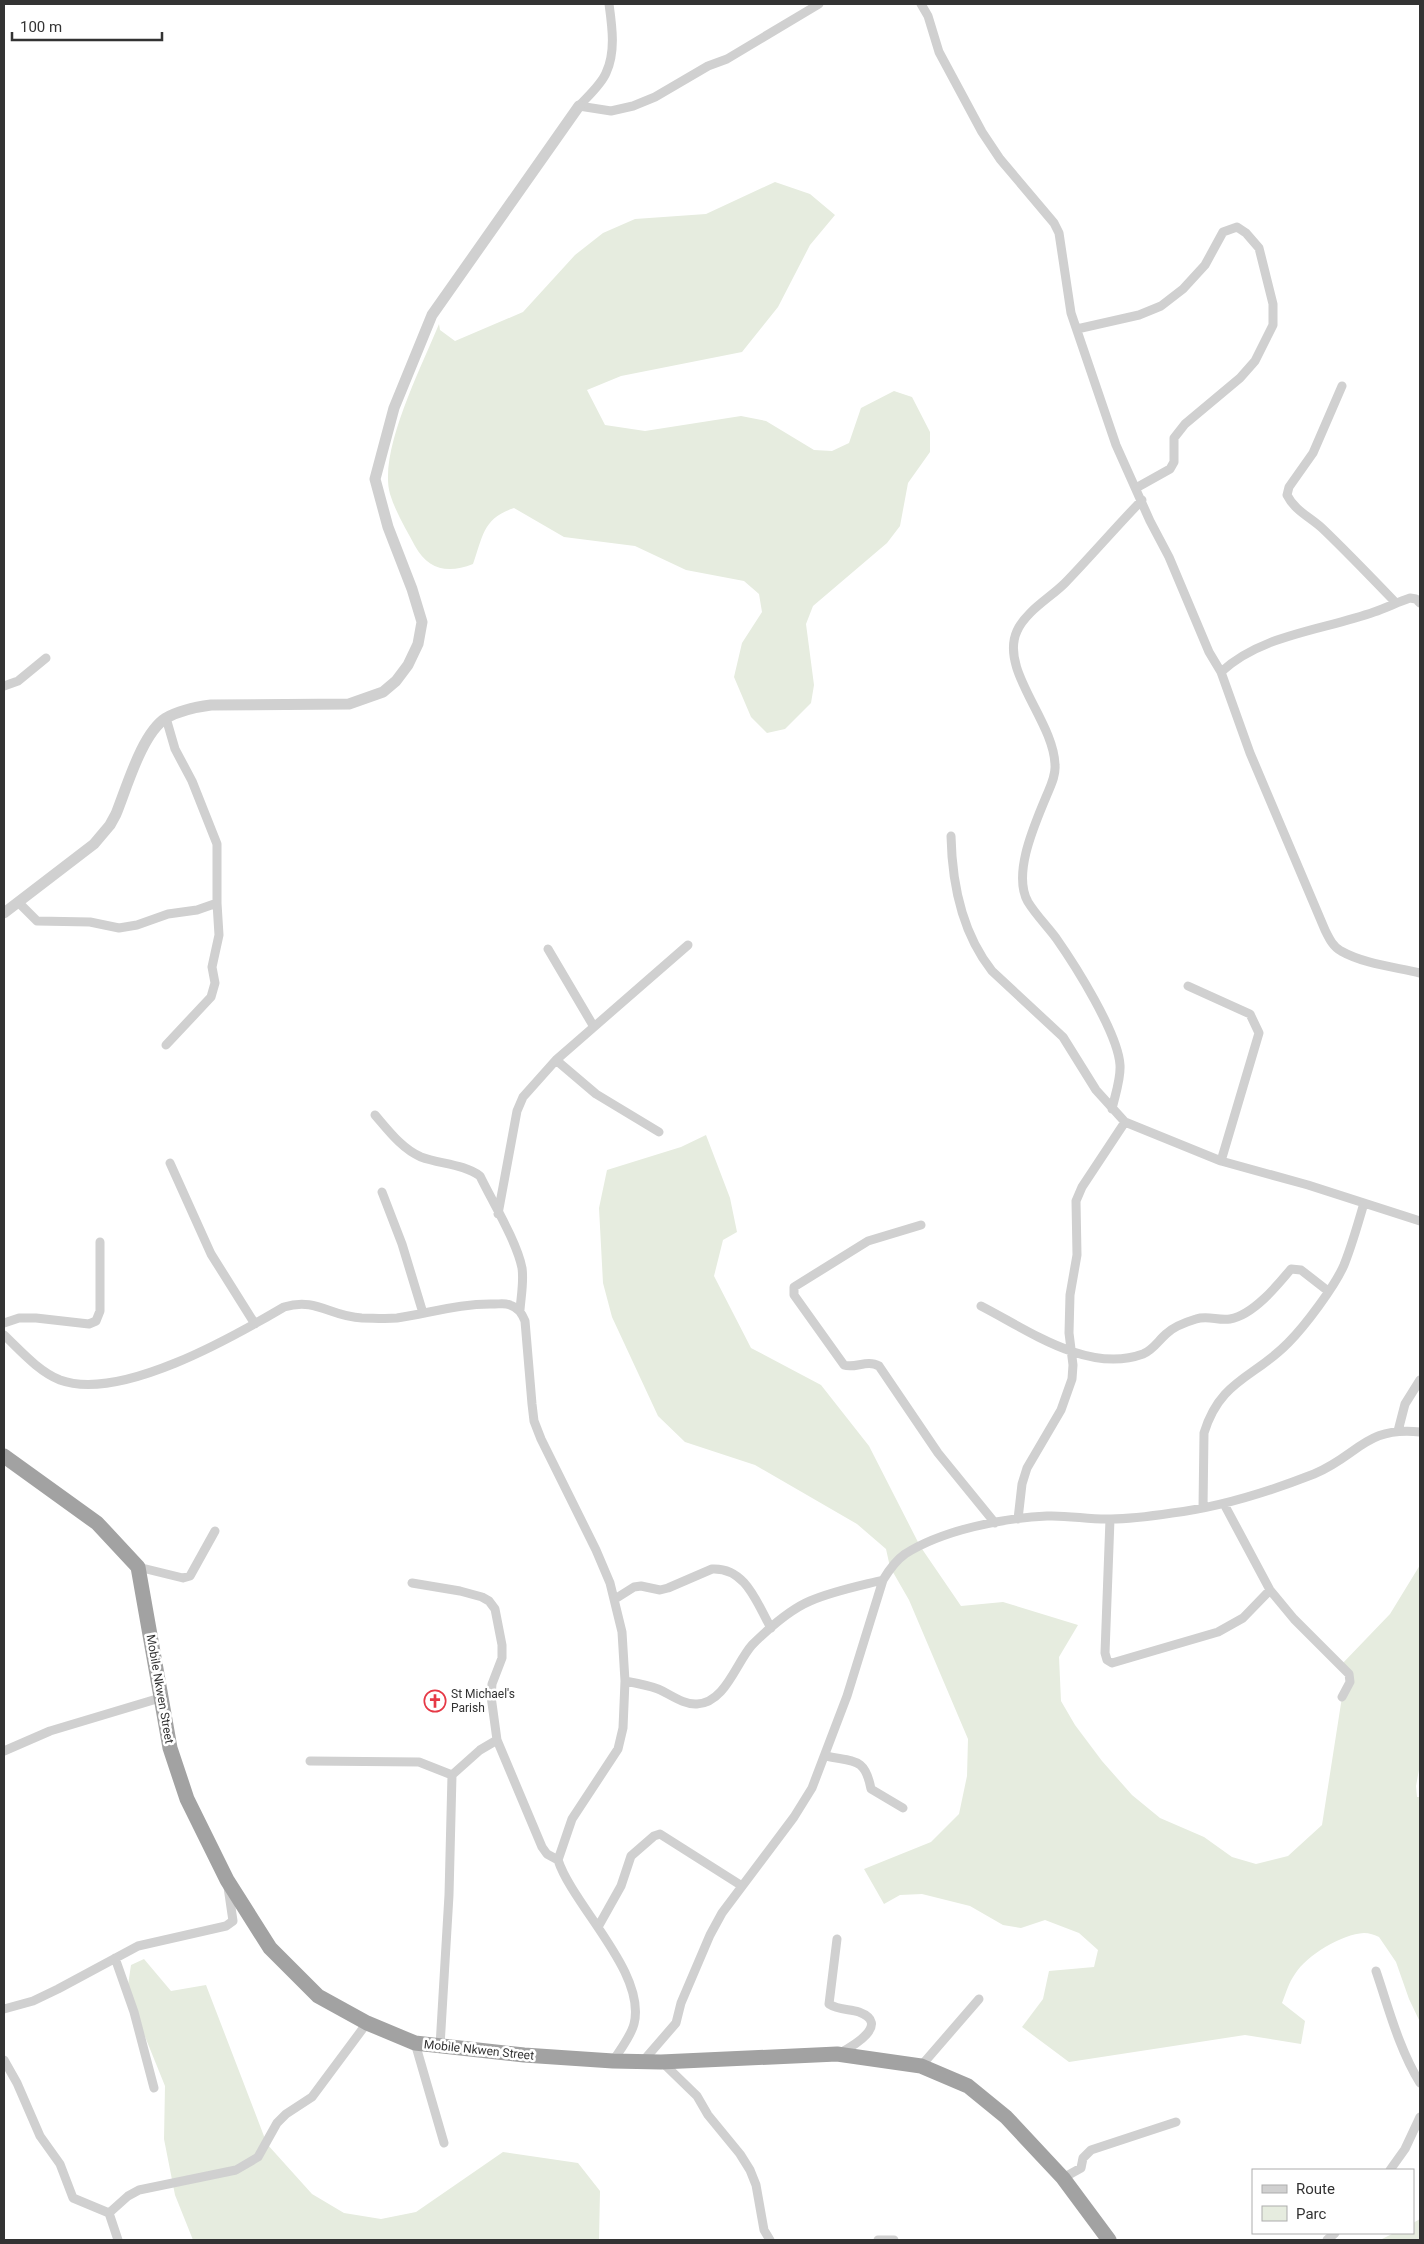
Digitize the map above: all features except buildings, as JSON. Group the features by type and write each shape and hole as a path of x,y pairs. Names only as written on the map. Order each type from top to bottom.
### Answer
{"highway":[{"path":"4,1456 96,1523 138,1566"},
{"name":"Mobile Nkwen Street","path":"138,1566 170,1748 187,1799 227,1880 270,1948 318,1996 367,2023 415,2043 440,2046 524,2055 661,2062 838,2054 921,2066 968,2086 1006,2116 1062,2178 1109,2240"}],"street":[{"path":"4,914 94,844 110,825 151,734 166,718 192,708 211,705 349,704 383,692 396,681 408,664 418,644 422,622 412,589 385,519 375,479 394,408 432,315 579,106 606,74 613,30 609,4"},
{"path":"579,106 611,111 633,106 655,96 708,66 727,59 819,4"},
{"path":"922,4 940,52 964,101 982,132 1000,159 1054,223 1059,234 1071,313 1113,437 1150,521 1169,557 1206,646 1221,672 1250,752 1270,795 1297,868 1333,944 1340,951 1359,958 1420,973"},
{"path":"1077,330 1139,315 1161,306 1183,290 1205,264 1223,232 1229,228 1236,227 1246,233 1259,248 1273,304 1274,325 1255,361 1240,378 1185,424 1174,438 1174,462 1170,469 1136,488"},
{"path":"1342,386 1312,453 1289,487 1287,495 1298,510 1318,524 1355,559 1396,603"},
{"path":"1112,1109 1120,1068 1119,1056 1108,1026 1071,960 1027,901 1023,884 1025,858 1056,766 1054,752 1045,725 1020,679 1013,645 1018,630 1034,611 1065,583 1142,500"},
{"path":"1221,672 1234,660 1251,651 1337,622 1375,612 1410,598 1420,603"},
{"path":"4,686 18,682 46,658"},
{"path":"166,718 175,749 192,780 217,844 216,903 219,935 212,967 215,983 211,997 166,1045"},
{"path":"951,836 952,860 963,916 982,958 992,971 1063,1037 1096,1090 1125,1122 1221,1161 1308,1185 1420,1221"},
{"path":"19,903 37,921 90,922 119,928 137,925 168,914 197,910 216,903"},
{"path":"498,1214 517,1111 523,1097 556,1060 688,945"},
{"path":"548,949 594,1027"},
{"path":"1188,986 1250,1014 1259,1033 1221,1161"},
{"path":"556,1060 596,1094 659,1132"},
{"path":"375,1115 408,1150 420,1157 472,1170 480,1176 522,1266 520,1310"},
{"path":"1018,1519 1022,1484 1027,1468 1061,1410 1068,1393 1074,1365 1069,1333 1070,1295 1077,1254 1076,1201 1082,1187 1125,1122"},
{"path":"170,1163 211,1254 255,1324"},
{"path":"382,1192 402,1244 423,1313"},
{"path":"1203,1508 1204,1433 1207,1421 1219,1399 1231,1386 1261,1368 1302,1328 1343,1267 1364,1203"},
{"path":"921,1225 868,1241 794,1287 794,1295 844,1365 873,1363 879,1366 938,1452 995,1523"},
{"path":"4,1322 19,1318 88,1324 96,1320 100,1311 100,1242"},
{"path":"981,1306 1072,1352 1103,1360 1121,1359 1144,1353 1155,1346 1167,1333 1198,1318 1210,1316 1232,1318 1262,1300 1294,1268 1301,1270 1328,1291"},
{"path":"4,1335 46,1373 62,1380 100,1384 152,1371 195,1355 284,1307 297,1303 310,1303 334,1313 356,1318 394,1318 474,1303 510,1304 520,1310 526,1321 534,1421 596,1550 615,1600 622,1632 625,1681 623,1728 618,1749 572,1819 558,1860"},
{"path":"1398,1431 1405,1404 1420,1380"},
{"path":"644,2060 676,2023 681,2003 710,1935 742,1886 799,1810 812,1788 826,1756 847,1696 883,1580 890,1568 904,1555 920,1546 960,1531 1018,1519 1082,1516 1110,1519 1172,1513 1224,1504 1316,1473 1368,1440 1382,1434 1398,1431 1420,1432"},
{"path":"1224,1504 1270,1590 1294,1619 1349,1674 1350,1682 1342,1697"},
{"path":"1110,1519 1105,1652 1107,1660 1112,1663 1201,1637 1231,1626 1244,1618 1270,1590"},
{"path":"138,1566 183,1578 190,1576 215,1531"},
{"path":"615,1600 634,1587 641,1586 660,1590 712,1569 722,1568 737,1574 745,1582 771,1628"},
{"path":"625,1681 657,1689 685,1702 697,1704 710,1700 721,1691 746,1652 793,1610 809,1601 883,1580"},
{"path":"412,1583 460,1591 482,1597 489,1601 495,1609 502,1652 502,1658 492,1684 491,1696 497,1740 542,1848 547,1854 558,1860 567,1881 598,1926 621,1966 631,1989 635,2007 634,2024 613,2061"},
{"path":"4,1751 50,1731 160,1698"},
{"path":"440,2046 449,1895 452,1775 480,1750 497,1740"},
{"path":"826,1756 860,1763 865,1767 871,1789 903,1808"},
{"path":"310,1761 419,1762 452,1775"},
{"path":"598,1926 621,1886 631,1856 654,1836 660,1834 742,1886"},
{"path":"5,2007 33,2001 58,1990 138,1946 226,1926 233,1921 227,1880"},
{"path":"837,1939 830,2004 835,2008 858,2012 868,2016 871,2023 870,2030 858,2043 838,2054"},
{"path":"115,1958 134,2012 154,2088"},
{"path":"1376,1971 1399,2040 1411,2068 1420,2083"},
{"path":"921,2066 979,1999"},
{"path":"109,2213 128,2196 139,2190 236,2170 253,2161 258,2156 277,2123 286,2114 312,2097 367,2023"},
{"path":"415,2043 444,2143"},
{"path":"4,2060 17,2083 40,2136 60,2164 72,2198 109,2213 118,2240"},
{"path":"661,2062 697,2096 712,2121 740,2154 750,2170 756,2185 764,2230 770,2240"},
{"path":"1391,2169 1405,2149 1420,2117"},
{"path":"1062,2178 1081,2168 1083,2158 1091,2150 1176,2122"},
{"path":"878,2240 894,2240"}],"green space":[{"path":"775,182 810,194 835,215 810,245 778,307 742,352 621,376 587,390 605,425 645,431 741,416 766,421 814,450 832,451 849,443 861,408 894,391 912,397 930,432 930,452 908,483 900,526 887,543 813,606 806,624 814,685 811,703 785,729 767,733 751,717 734,677 742,643 762,612 759,594 744,581 686,570 635,546 564,537 514,508 496,517 490,523 482,537 473,564 455,569 439,568 432,565 420,554 401,521 392,501 388,476 390,455 396,432 413,385 439,324 440,330 455,341 523,312 575,255 603,233 635,219 706,214"},
{"path":"706,1135 730,1198 737,1232 723,1240 714,1276 751,1348 821,1385 869,1446 920,1546 961,1606 1003,1602 1078,1625 1059,1657 1061,1701 1075,1725 1102,1761 1132,1795 1160,1818 1204,1837 1232,1857 1256,1864 1288,1856 1322,1825 1342,1697 1350,1682 1341,1665 1390,1614 1420,1565 1420,1764 1416,1786 1417,1797 1420,1797 1420,2022 1409,1999 1396,1962 1379,1937 1364,1933 1355,1934 1336,1941 1316,1953 1301,1967 1289,1984 1282,2003 1305,2021 1301,2044 1245,2035 1069,2062 1022,2027 1043,1999 1049,1971 1094,1967 1098,1950 1079,1933 1045,1920 1021,1928 1003,1925 970,1906 922,1894 900,1895 884,1904 864,1869 931,1842 959,1814 967,1776 968,1739 909,1600 890,1567 886,1549 857,1524 755,1465 685,1442 658,1416 612,1317 603,1283 599,1208 607,1170 681,1147"},
{"path":"144,1959 171,1991 206,1985 267,2144 312,2194 344,2213 381,2219 416,2212 503,2152 578,2163 600,2191 599,2240 193,2240 175,2195 164,2139 165,2086 127,1992 131,1965"},
{"path":"1420,2219 1420,2240 1380,2240 1392,2234 1414,2234 1414,2222"}],"place":[{"name":"St Michael's Parish","path":"435,1701"}]}
